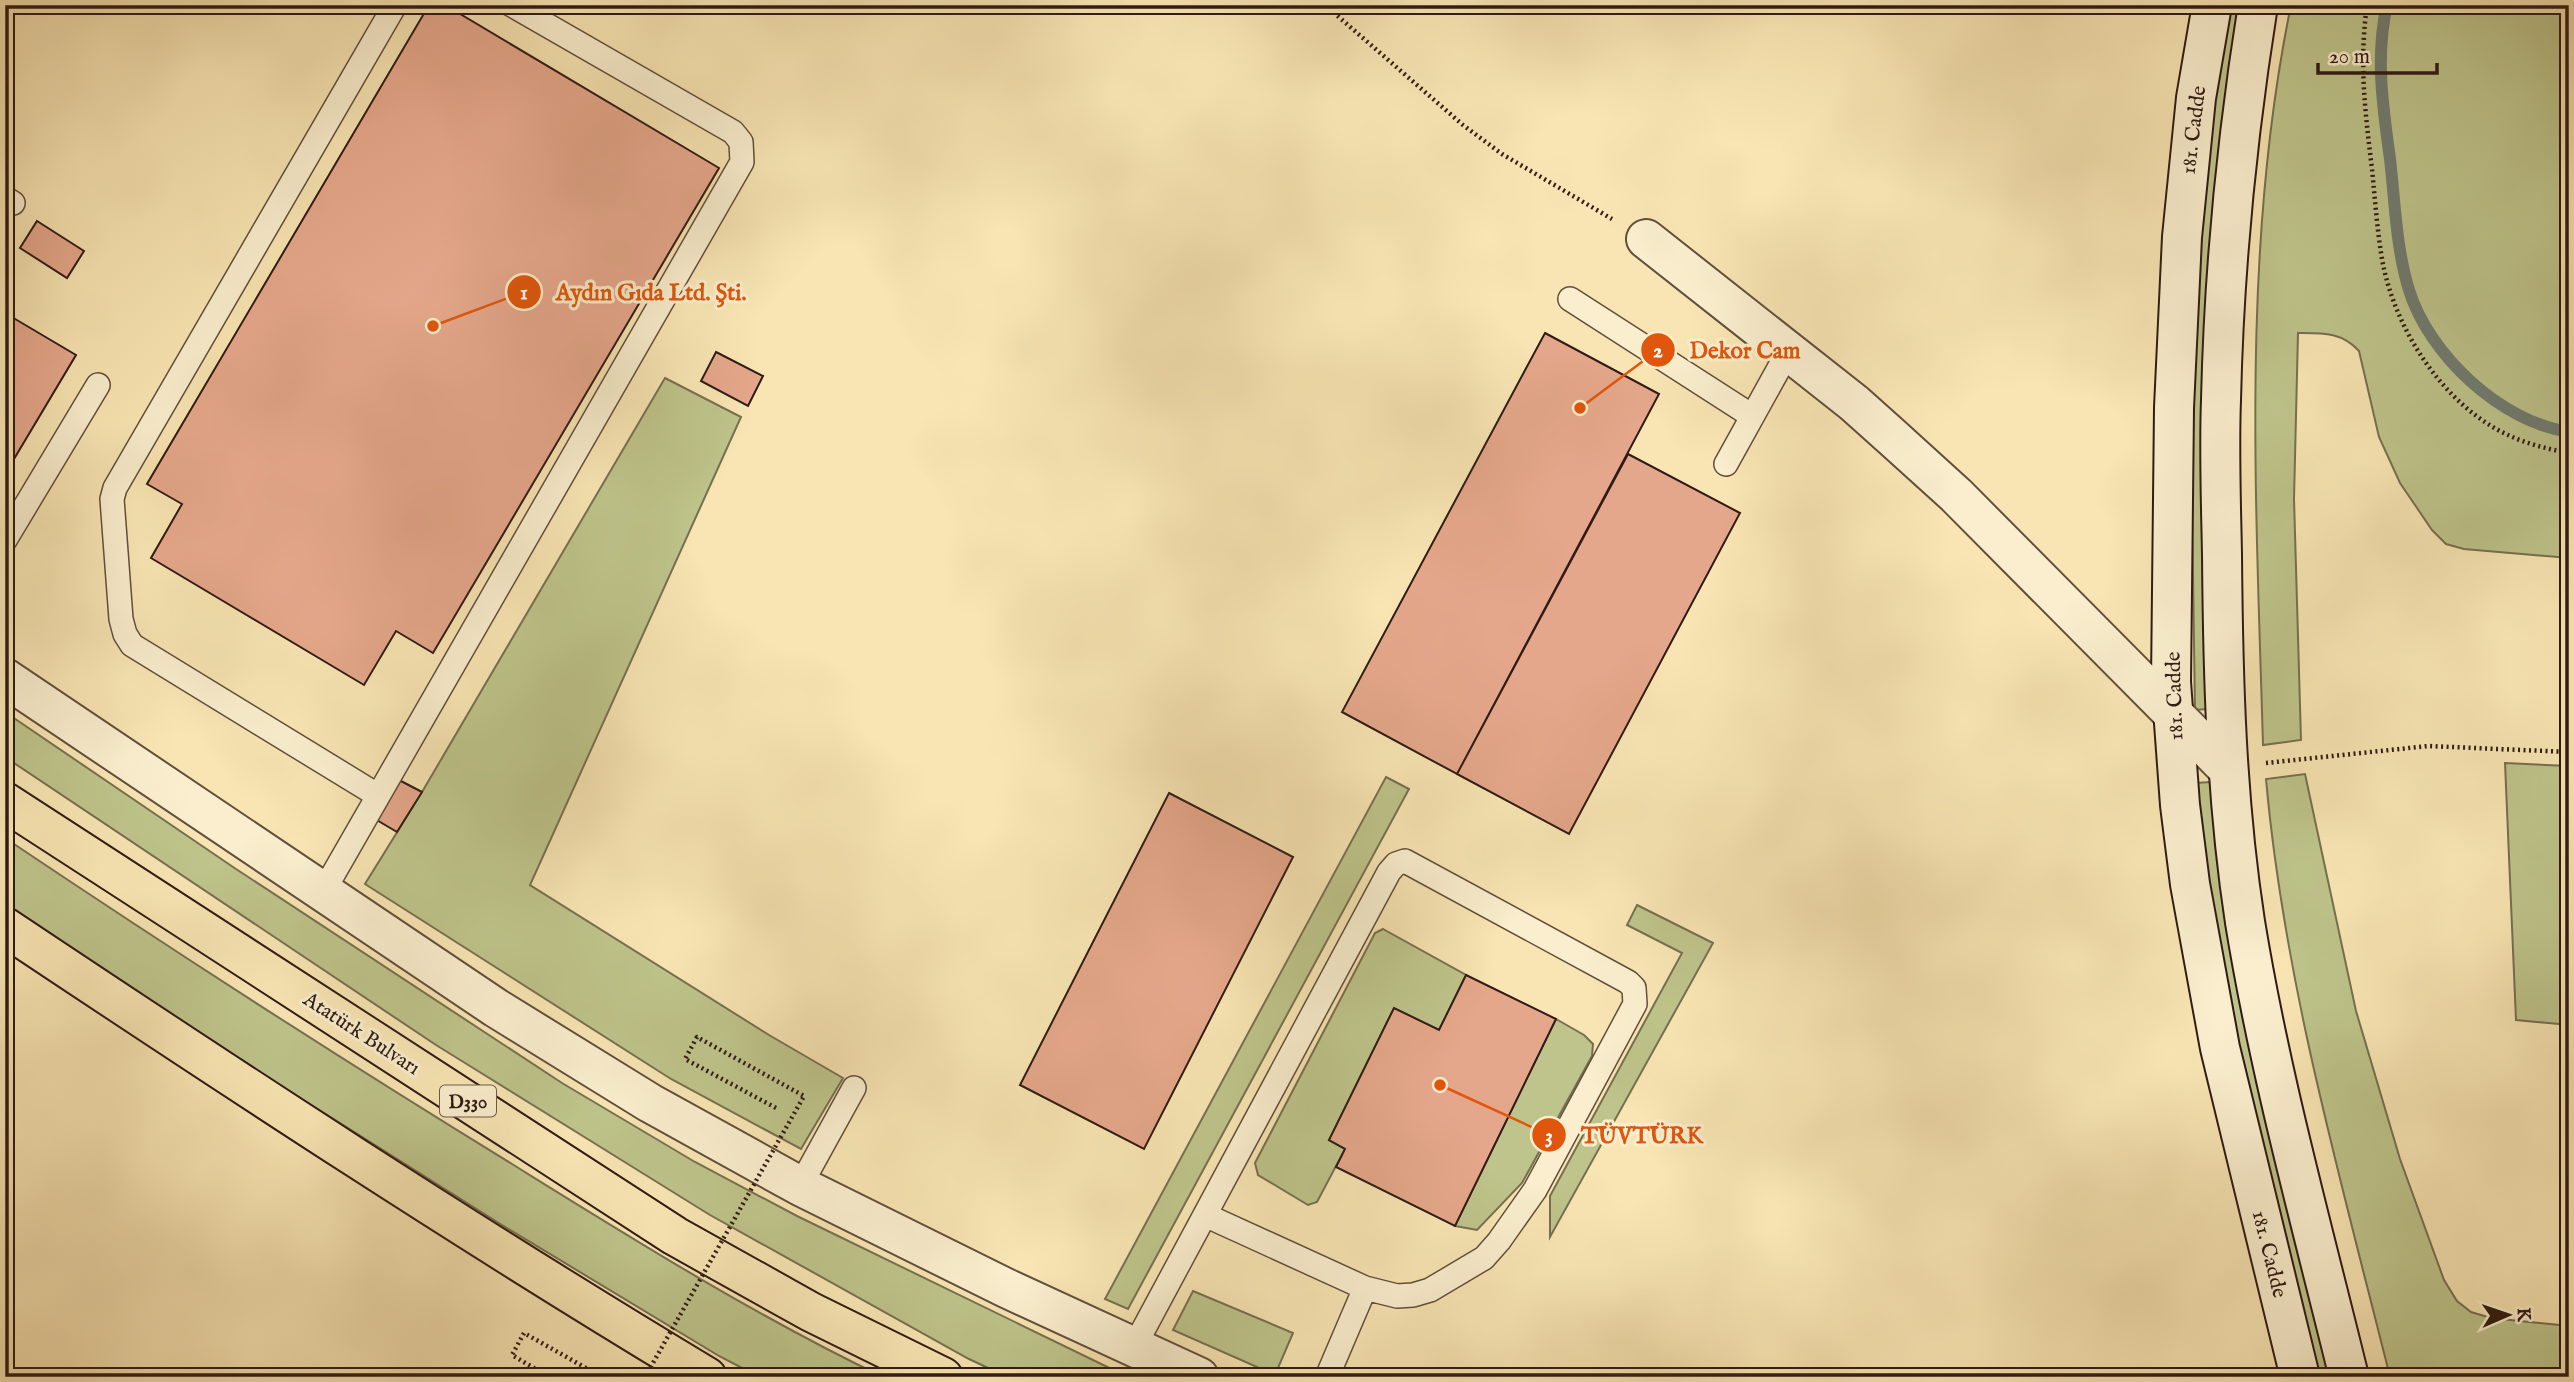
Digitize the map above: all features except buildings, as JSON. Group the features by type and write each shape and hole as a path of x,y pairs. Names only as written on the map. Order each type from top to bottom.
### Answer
{"highway":[{"name":"Atatürk Bulvarı","path":"5,802 675,1236 811,1312 943,1377"},
{"path":"5,927 174,1040 533,1271 707,1377"}],"street":[{"name":"181. Cadde","path":"2212,5 2196,98 2182,237 2174,408 2171,682 2180,805 2190,884 2217,1034 2300,1377"},
{"path":"2258,5 2244,96 2229,235 2220,402 2223,692 2227,768 2245,921 2265,1034 2349,1377"},
{"path":"1646,239 1854,403 1955,495 2227,768"},
{"path":"5,678 496,1008 614,1081 800,1186 1006,1287 1199,1377"}],"lane":[{"path":"377,795 132,645 125,634 121,619 112,511 115,488 395,5"},
{"path":"323,892 742,162 741,142 733,132 512,5"},
{"path":"1570,299 1752,416"},
{"path":"1726,464 1788,352"},
{"path":"5,540 98,385"},
{"path":"1134,1347 1389,872 1396,864 1405,861 1628,982 1634,988 1635,1004 1535,1190 1491,1251 1430,1290 1397,1296 1365,1288 1205,1215"},
{"path":"800,1186 855,1088"},
{"path":"1327,1377 1365,1288"}],"path":[{"path":"1325,5 1463,125 1502,154 1646,239"},
{"path":"2367,5 2361,44 2362,84 2381,247 2393,298 2406,328 2448,390 2474,414 2506,434 2540,447 2569,453"},
{"path":"2227,768 2428,746 2569,752"},
{"path":"645,1377 804,1096 697,1037 685,1059 776,1108"},
{"path":"549,1377 512,1355 524,1333 602,1377"}],"green space":[{"path":"2227,5 2241,5 2222,123 2214,236 2207,440 2206,709 2195,710 2191,441 2200,234 2210,119"},
{"path":"2291,5 2569,5 2569,558 2464,549 2446,544 2432,530 2400,483 2379,437 2359,351 2339,337 2298,333 2294,499 2301,740 2263,745 2257,560 2258,281 2275,96"},
{"path":"665,378 741,417 530,885 769,1035 843,1078 801,1149 671,1079 365,884 422,792"},
{"path":"5,712 236,869 562,1083 695,1162 797,1216 1128,1377 1007,1377 969,1359 710,1215 436,1045 5,757"},
{"path":"2505,763 2569,766 2569,1025 2516,1020"},
{"path":"2305,774 2356,1011 2400,1159 2444,1280 2457,1301 2471,1312 2491,1318 2569,1326 2569,1377 2390,1377 2316,1080 2274,855 2266,779"},
{"path":"1386,777 1409,789 1128,1309 1105,1299"},
{"path":"2210,782 2229,920 2334,1377 2317,1377 2225,1000 2196,783"},
{"path":"5,838 320,1044 603,1220 741,1302 883,1377 759,1377 719,1356 502,1225 154,1006 5,908"},
{"path":"1637,905 1713,943 1550,1237 1550,1196 1682,953 1627,925"},
{"path":"1383,929 1466,975 1439,1030 1394,1008 1329,1140 1345,1149 1317,1202 1308,1205 1258,1175 1255,1163 1375,933"},
{"path":"1556,1019 1584,1035 1593,1044 1592,1056 1522,1183 1477,1230 1455,1226"},
{"path":"1193,1291 1293,1333 1275,1375 1173,1330"}],"waterway":[{"path":"2387,5 2381,43 2383,101 2401,258 2409,290 2419,314 2450,361 2471,382 2518,415 2543,426 2569,432"}],"place":[{"name":"Aydın Gıda Ltd. Şti.","path":"433,326"},
{"name":"Dekor Cam","path":"1580,408"},
{"name":"TÜVTÜRK","path":"1440,1085"}]}
